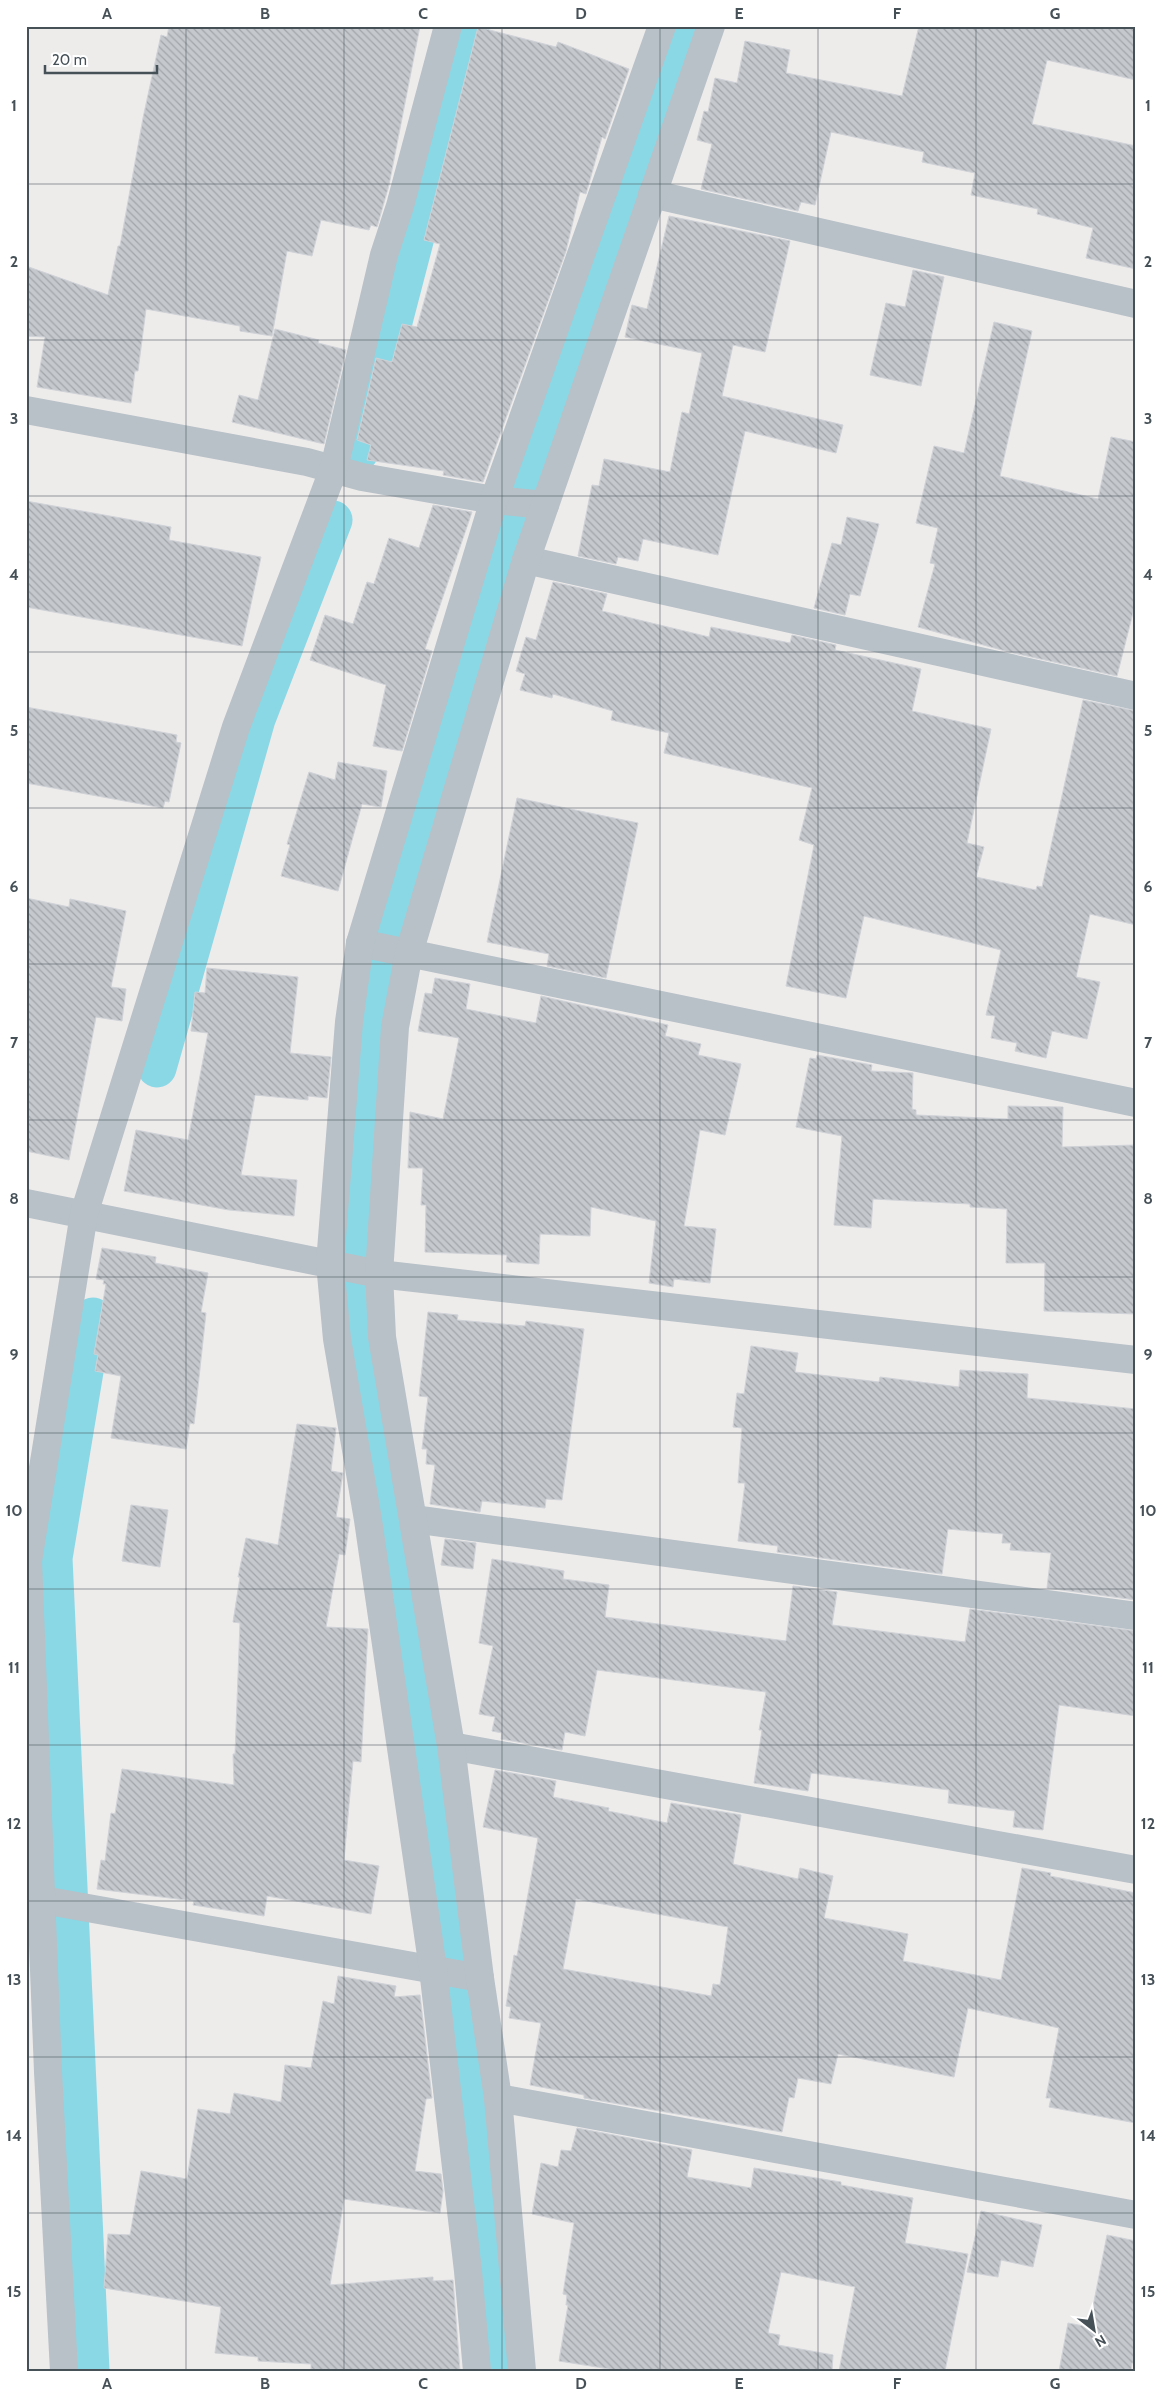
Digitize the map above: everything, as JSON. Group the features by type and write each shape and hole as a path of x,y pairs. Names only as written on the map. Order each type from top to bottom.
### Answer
{"street":[{"path":"64,2371 48,2072 34,1899 28,1561 84,1214 236,727 334,468 384,255 400,206 448,26"},
{"path":"522,2371 498,2098 456,1973 368,1520 337,1339 354,1268 395,1027 385,948 662,26"},
{"path":"477,2371 468,2271 456,1973 451,1746 382,1337 354,1268 349,1022 385,948 526,560 520,503 652,194 712,26"},
{"path":"652,194 1136,304"},
{"path":"26,410 334,468 362,477 520,503"},
{"path":"526,560 1136,696"},
{"path":"385,948 1136,1103"},
{"path":"26,1204 354,1268 1136,1360"},
{"path":"413,1519 1136,1616"},
{"path":"451,1746 1136,1870"},
{"path":"34,1899 456,1973"},
{"path":"498,2098 1136,2215"}],"building":[{"path":"169,26 420,26 389,185 377,227 371,225 369,230 321,220 312,256 287,251 272,336 240,331 240,326 146,309 138,371 135,371 131,403 37,387 45,337 26,336 26,266 108,295 118,246 120,246 143,118 161,35 167,37"},
{"path":"919,26 1136,26 1136,80 1047,60 1032,124 1136,146 1136,269 1086,258 1093,228 1037,214 1038,209 971,195 975,173 922,162 924,152 831,132 815,205 801,202 798,211 701,189 712,144 697,140 704,111 708,112 715,78 737,83 745,41 790,50 786,73 902,96"},
{"path":"478,27 556,47 558,42 629,69 605,139 602,137 586,194 580,192 566,251 483,482 443,475 444,471 367,460 371,445 357,440 376,358 392,362 402,324 417,327 440,244 424,240"},
{"path":"669,216 790,241 765,352 733,345 722,396 843,425 836,453 745,431 718,555 643,539 638,561 618,557 616,564 578,556 592,485 599,486 604,459 670,472 682,412 689,414 702,353 625,337 632,305 647,309"},
{"path":"913,270 944,277 921,386 870,375 886,303 905,307"},
{"path":"994,322 1032,331 1000,476 1098,499 1111,437 1136,442 1136,601 1117,676 1009,652 918,627 935,564 930,563 938,528 916,523 934,446 964,453"},
{"path":"275,329 319,340 318,343 346,350 324,444 232,422 239,395 258,400"},
{"path":"26,501 171,527 169,540 261,557 242,646 26,607"},
{"path":"433,505 472,512 425,649 432,651 402,751 373,746 386,685 310,660 325,615 353,624 367,582 374,584 389,538 419,548"},
{"path":"847,517 879,524 860,596 850,594 845,615 814,608 832,543 841,545"},
{"path":"553,582 607,594 602,611 709,637 711,627 790,643 792,635 836,645 835,650 921,669 912,711 991,729 967,843 984,847 976,877 1036,890 1037,886 1042,887 1083,700 1136,711 1136,925 1090,914 1076,977 1100,982 1087,1039 1052,1031 1046,1058 1015,1051 1017,1043 991,1038 995,1016 986,1015 1001,950 864,916 846,998 786,986 814,845 799,840 812,788 664,753 669,733 611,720 613,711 553,694 552,698 520,690 525,674 516,671 526,637 536,640"},
{"path":"26,707 177,735 176,742 181,743 169,802 165,801 163,808 26,783"},
{"path":"338,762 387,771 381,807 362,804 338,891 281,876 290,845 287,844 309,772 335,780"},
{"path":"517,798 638,823 606,978 547,966 549,954 487,942"},
{"path":"26,898 69,907 70,899 126,911 111,987 126,989 122,1021 96,1017 69,1160 26,1151"},
{"path":"207,968 298,977 290,1053 331,1057 327,1098 308,1096 308,1100 255,1095 241,1175 297,1180 294,1216 229,1210 124,1191 136,1130 188,1140 208,1033 191,1031 195,992 205,993"},
{"path":"435,978 470,984 466,1009 536,1023 541,996 668,1025 665,1036 701,1044 698,1055 741,1064 725,1135 700,1130 684,1226 716,1229 710,1283 674,1279 673,1287 649,1283 656,1221 591,1207 590,1236 540,1234 539,1264 506,1262 507,1255 425,1252 426,1205 421,1205 423,1168 408,1168 410,1112 443,1119 459,1038 418,1031 425,993 432,994"},
{"path":"817,1055 872,1065 871,1071 913,1073 912,1109 916,1110 916,1115 1008,1119 1008,1106 1063,1107 1062,1147 1136,1145 1136,1314 1044,1311 1045,1263 1006,1263 1007,1209 970,1207 970,1204 873,1199 871,1228 834,1225 842,1136 796,1127 810,1058 816,1059"},
{"path":"102,1248 156,1257 155,1263 208,1273 201,1312 206,1313 194,1424 190,1423 186,1449 111,1438 121,1376 95,1371 98,1355 94,1354 106,1284 103,1284 104,1280 96,1279"},
{"path":"428,1312 458,1315 457,1320 525,1326 526,1321 584,1329 562,1500 546,1499 545,1508 482,1501 480,1512 430,1504 435,1465 426,1464 427,1449 422,1449 428,1397 419,1396"},
{"path":"751,1346 798,1353 795,1372 879,1382 880,1377 959,1387 960,1370 1028,1374 1027,1398 1136,1409 1136,1600 1047,1588 1051,1553 1010,1550 1011,1543 1002,1543 1003,1534 948,1529 942,1574 777,1552 778,1546 738,1541 745,1483 738,1483 742,1428 733,1427 737,1393 744,1394"},
{"path":"297,1424 336,1428 331,1471 343,1473 336,1517 350,1519 345,1555 339,1554 326,1627 368,1629 361,1762 353,1761 344,1860 379,1866 371,1914 267,1896 264,1916 193,1905 194,1901 97,1889 101,1860 105,1861 111,1813 115,1814 122,1769 234,1785 233,1754 235,1754 240,1623 233,1622 240,1577 238,1577 246,1538 278,1545"},
{"path":"131,1505 168,1510 160,1567 122,1561"},
{"path":"445,1539 476,1543 473,1569 441,1565"},
{"path":"492,1559 564,1571 563,1579 609,1585 605,1617 786,1641 793,1586 837,1592 832,1625 965,1642 970,1609 1136,1631 1136,1716 1059,1705 1043,1830 1013,1827 1015,1811 948,1803 949,1790 811,1773 808,1791 754,1783 762,1730 759,1730 766,1692 597,1670 585,1736 565,1732 562,1750 501,1739 502,1733 492,1731 495,1717 479,1714 493,1646 479,1643"},
{"path":"495,1770 556,1781 553,1797 609,1808 608,1811 667,1823 671,1803 741,1815 733,1864 798,1879 800,1868 833,1876 824,1918 908,1934 903,1961 1001,1980 1022,1868 1051,1873 1050,1876 1136,1893 1136,2123 1049,2107 1051,2098 1046,2098 1059,2028 968,2008 954,2077 838,2054 831,2084 798,2078 794,2098 789,2097 782,2132 584,2098 584,2095 530,2085 541,2023 509,2018 511,2007 506,2006 514,1955 517,1956 538,1838 483,1827","holes":["576,1899 728,1927 720,1985 713,1984 711,1996 563,1969"]},
{"path":"338,1976 396,1986 394,1997 420,1995 432,2098 426,2099 415,2171 441,2174 443,2191 440,2213 344,2199 330,2285 433,2277 433,2281 453,2280 460,2371 329,2371 311,2369 311,2364 258,2361 258,2357 215,2353 221,2307 104,2288 108,2234 130,2235 141,2171 187,2179 198,2109 230,2114 234,2093 281,2102 285,2065 311,2068 323,2001 334,2004"},
{"path":"577,2128 692,2150 687,2177 751,2188 754,2168 841,2182 841,2185 913,2198 905,2243 968,2254 945,2371 839,2371 855,2287 781,2272 768,2333 780,2335 778,2345 833,2355 832,2371 622,2371 559,2361 568,2305 566,2305 567,2295 563,2294 574,2223 532,2214 541,2163 558,2167 561,2150 571,2151"},
{"path":"981,2211 1042,2225 1033,2267 1001,2260 998,2277 967,2272"},
{"path":"1107,2235 1136,2241 1136,2364 1132,2363 1131,2371 1059,2371 1068,2323 1089,2327"}],"waterway":[{"path":"359,452 470,26"},
{"path":"497,2371 467,2063 410,1663 352,1299 372,1017 388,935 433,766 545,424 687,26"},
{"path":"157,1068 256,719 333,520"},
{"path":"90,2371 53,1558 93,1317"}]}
